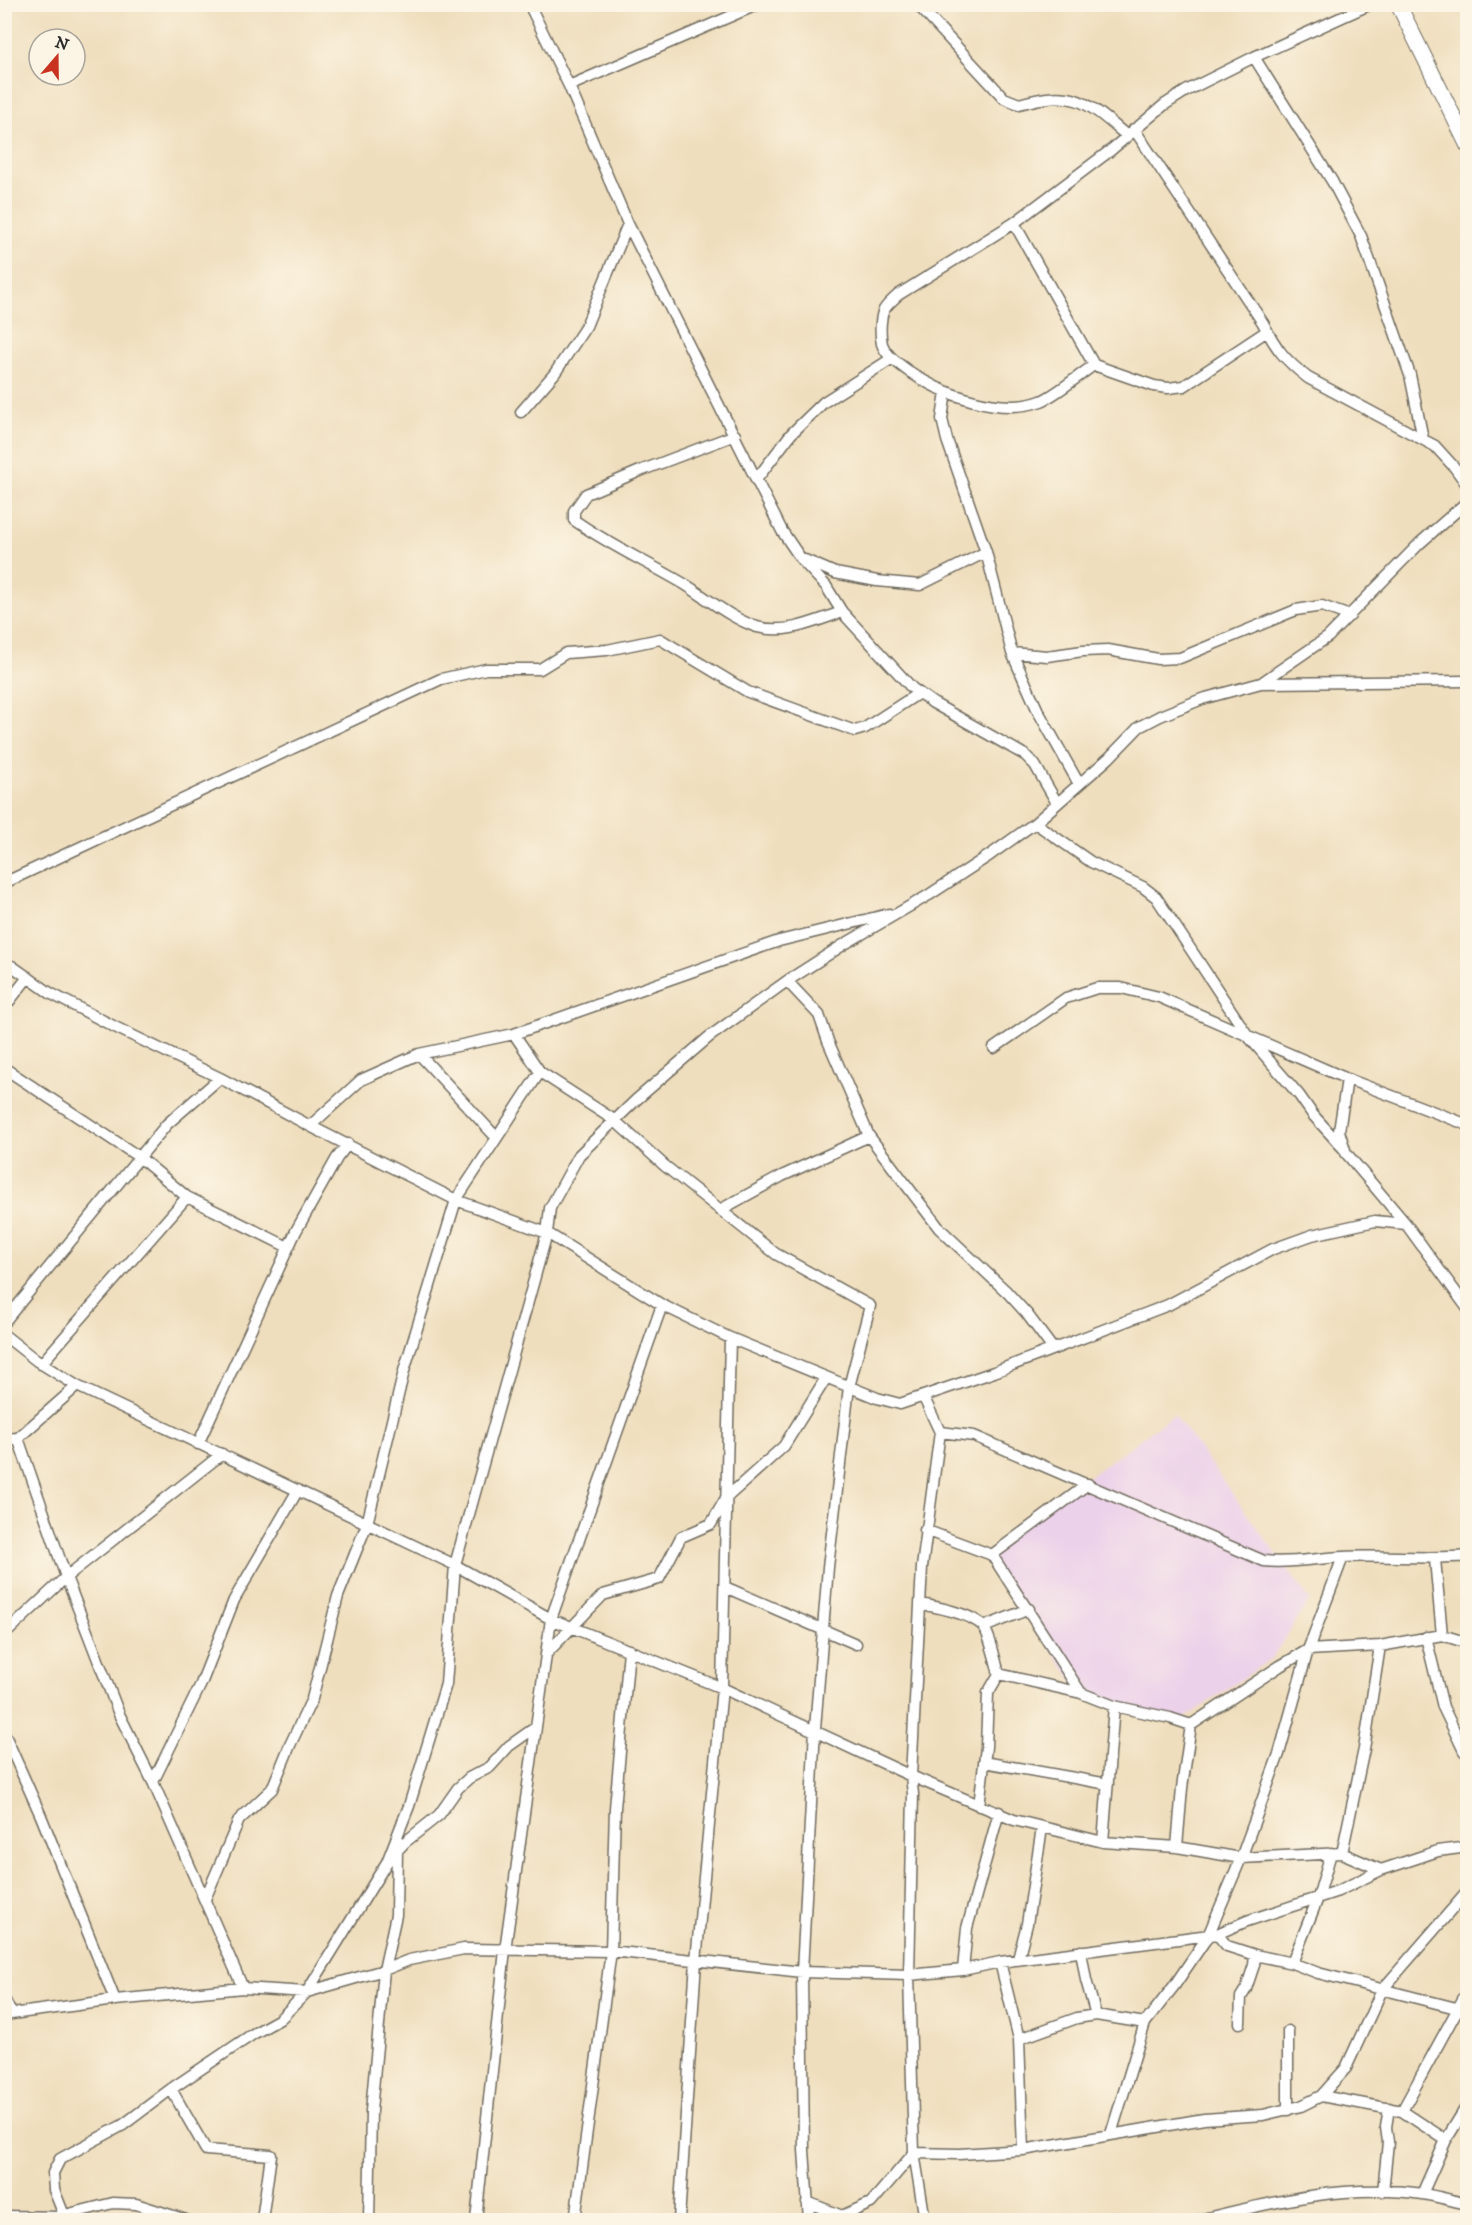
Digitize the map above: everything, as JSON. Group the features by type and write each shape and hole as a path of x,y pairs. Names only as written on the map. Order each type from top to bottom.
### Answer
{"main road":[{"path":"1398,4 1467,146"}],"street":[{"path":"529,4 568,86 628,224 782,531 801,559 826,586 842,612 892,669 919,693 1025,755 1035,765 1058,803"},
{"path":"568,86 759,4"},
{"path":"917,4 1004,98 1018,104 1037,99 1080,100 1130,132 1267,331 1275,347 1308,378 1435,446 1455,468 1467,486"},
{"path":"1094,365 1042,401 1006,407 980,402 946,392 923,381 891,358 882,345 881,326 884,310 898,295 1014,224 1112,150 1130,132 1186,91 1254,57 1371,4"},
{"path":"1254,57 1332,181 1361,236 1410,375 1423,439"},
{"path":"521,412 555,373 586,326 628,224"},
{"path":"1014,224 1094,365 1154,386 1168,388 1184,386 1267,331"},
{"path":"756,480 791,434 824,402 891,358"},
{"path":"946,392 942,419 947,440 986,552 1012,653 1038,711 1079,784"},
{"path":"735,435 586,494 574,511 574,520 729,613 758,627 791,630 842,612"},
{"path":"1261,683 1328,636 1420,543 1467,501"},
{"path":"801,559 835,573 877,581 920,585 986,552"},
{"path":"1012,653 1047,656 1108,650 1158,659 1180,658 1296,610 1322,606 1350,616"},
{"path":"4,884 441,679 486,669 540,669 561,654 607,650 660,639 748,692 855,731 865,728 919,693"},
{"path":"387,1862 409,1806 446,1684 455,1565 547,1233 550,1208 579,1155 614,1120 709,1037 787,981 990,855 1035,823 1109,758 1139,727 1202,699 1261,683 1467,681"},
{"path":"1035,823 1091,862 1143,887 1156,897 1248,1036 1406,1224 1467,1309"},
{"path":"310,1126 361,1080 419,1054 514,1034 779,941 900,912"},
{"path":"4,964 28,977 50,993 115,1027 220,1078 456,1200 547,1233 662,1305 730,1338 826,1378 877,1398 900,1404 924,1398 1168,1305 1273,1249 1302,1238 1362,1222 1406,1224"},
{"path":"4,1008 28,977"},
{"path":"787,981 819,1015 869,1136 939,1228 1007,1292 1053,1349"},
{"path":"994,1048 1066,998 1097,988 1121,988 1160,998 1347,1079 1467,1125"},
{"path":"514,1034 540,1072 614,1120 665,1166 776,1254 870,1306 849,1387 828,1567 815,1729 802,1972 809,2220"},
{"path":"419,1054 496,1137"},
{"path":"4,1068 139,1157 187,1197 288,1247"},
{"path":"205,1899 239,1820 272,1789 312,1699 338,1596 367,1524 404,1371 456,1200 540,1072"},
{"path":"4,1322 167,1124 220,1078"},
{"path":"1344,1149 1340,1131 1347,1079"},
{"path":"720,1210 782,1176 869,1136"},
{"path":"198,1444 288,1247 337,1158 348,1144"},
{"path":"41,1364 187,1197"},
{"path":"476,2220 505,1950 551,1619 662,1305"},
{"path":"4,1335 41,1364 77,1386 455,1565 551,1619 722,1688 815,1729 911,1776 1014,1820 1103,1842 1178,1847 1241,1858 1337,1853 1381,1870"},
{"path":"679,2220 696,1960 722,1688 730,1338"},
{"path":"546,1655 603,1595 659,1579 681,1538 711,1524 726,1498 784,1446 826,1378"},
{"path":"4,1439 18,1438 77,1386"},
{"path":"924,1398 939,1432 925,1530 920,1604 911,1776 913,1794 909,1975 914,2153 925,2220"},
{"path":"939,1432 974,1436 1264,1561 1281,1563 1343,1557 1435,1559 1467,1556"},
{"path":"18,1438 66,1577 119,1714 153,1782 243,1988"},
{"path":"4,1635 66,1577 222,1454"},
{"path":"993,1555 1088,1484"},
{"path":"153,1782 201,1684 234,1600 298,1490"},
{"path":"925,1530 993,1555 1081,1693"},
{"path":"1111,2134 1145,2023 1212,1935 1279,1754 1308,1650 1343,1557"},
{"path":"1435,1559 1442,1635"},
{"path":"725,1587 856,1644"},
{"path":"920,1604 948,1609 984,1627 999,1674 988,1693 979,1806"},
{"path":"984,1627 1029,1609"},
{"path":"1178,1847 1182,1788 1191,1725 1308,1650 1380,1646 1442,1635 1467,1643"},
{"path":"1426,1637 1443,1707 1467,1755"},
{"path":"1292,1963 1337,1853 1364,1749 1380,1646"},
{"path":"575,2220 611,1951 615,1808 628,1650"},
{"path":"999,1674 1081,1693 1114,1707 1170,1718 1191,1725"},
{"path":"1103,1842 1114,1707"},
{"path":"65,2218 54,2190 53,2173 60,2159 123,2125 171,2089 253,2034 280,2019 307,1992 397,1849 439,1815 458,1788 490,1767 508,1746 536,1727"},
{"path":"4,1734 41,1816 115,2000"},
{"path":"984,1762 1108,1784"},
{"path":"963,1970 968,1928 999,1812"},
{"path":"1018,1959 1027,1924 1042,1828"},
{"path":"4,1999 8,2014 115,2000 243,1988 307,1992 384,1970 409,1960 464,1949 611,1951 802,1972 909,1975 963,1970 1018,1959 1212,1935 1349,1887 1381,1870 1438,1851 1467,1847"},
{"path":"369,2220 371,2111 384,1970 396,1914 397,1849"},
{"path":"914,2153 959,2154 1023,2150 1204,2119 1263,2115 1288,2110 1321,2096 1346,2068 1382,1990 1467,1891"},
{"path":"1212,1935 1227,1946 1255,1955 1463,2010"},
{"path":"1081,1951 1096,2015"},
{"path":"1240,2023 1241,1997 1254,1965 1255,1955"},
{"path":"1000,1962 1019,2038 1023,2150"},
{"path":"1402,2112 1463,2010 1467,1990"},
{"path":"1019,2038 1077,2018 1096,2015 1145,2023"},
{"path":"1288,2031 1288,2110"},
{"path":"171,2089 206,2150 271,2155 262,2220"},
{"path":"1321,2096 1402,2112 1446,2140"},
{"path":"1422,2194 1446,2140 1467,2104"},
{"path":"1383,2192 1389,2108"},
{"path":"807,2202 844,2218 871,2204 914,2153"},
{"path":"1199,2220 1282,2199 1359,2191 1422,2194 1467,2204"},
{"path":"4,2216 65,2218 113,2203 136,2204 186,2220"}],"shaded area":[{"path":"1174,1414 1310,1600 1272,1658 1181,1721 1083,1695 992,1564 998,1544"}]}
